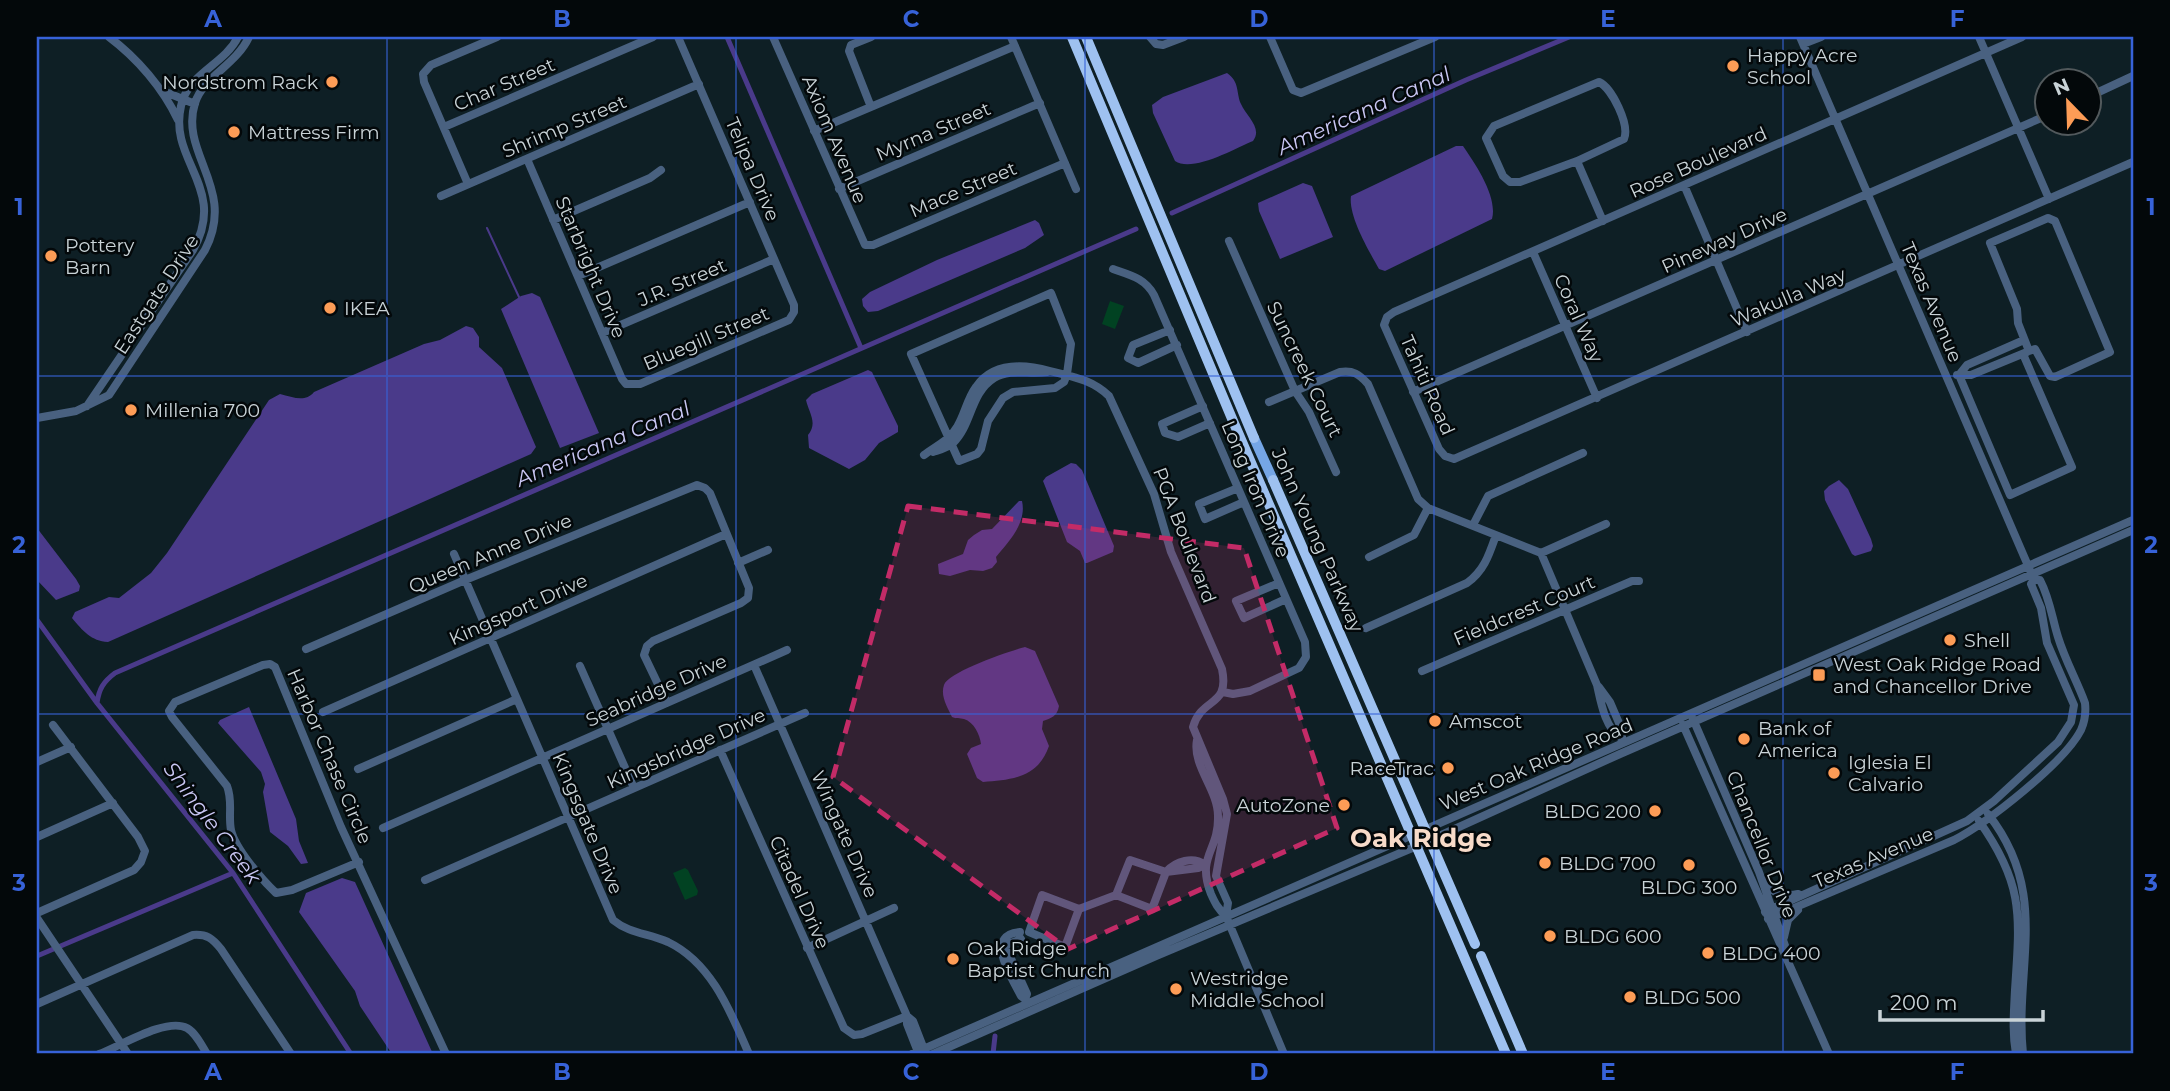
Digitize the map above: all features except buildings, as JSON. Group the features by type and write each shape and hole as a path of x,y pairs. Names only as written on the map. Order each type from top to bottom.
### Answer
{"highway":[{"name":"John Young Parkway","path":"1072,37 1233,421 1506,1054"},
{"name":"John Young Parkway","path":"1086,37 1254,438"},
{"path":"1092,87 1103,98 1112,102"},
{"path":"1233,421 1243,426 1254,438"},
{"name":"John Young Parkway","path":"1273,480 1475,944"},
{"name":"John Young Parkway","path":"1480,956 1523,1054"}],"main road":[{"name":"John Young Parkway","path":"1254,438 1273,480"},
{"name":"John Young Parkway","path":"1475,944 1480,956"}],"street":[{"path":"109,37 132,56 155,84 179,121"},
{"name":"Eastgate Drive","path":"87,406 105,384 202,233 205,208 203,193 183,144 179,121 183,100 197,76 223,56 238,37"},
{"path":"155,84 169,94 195,104 206,85 234,60 249,37"},
{"path":"468,184 423,79 424,71 482,40 497,37"},
{"name":"Char Street","path":"444,127 653,37"},
{"name":"Telipa Drive","path":"678,37 794,305 794,314"},
{"name":"Axiom Avenue","path":"773,37 862,241 865,245 873,245"},
{"path":"871,37 851,45 849,51 871,107"},
{"path":"1011,37 1076,189"},
{"path":"1150,37 1156,44 1164,45 1184,37"},
{"path":"1270,37 1293,90 1301,93 1435,37"},
{"path":"1802,40 1821,37"},
{"path":"1979,37 2049,200"},
{"name":"Rose Boulevard","path":"1387,317 2022,37"},
{"name":"Texas Avenue","path":"1802,40 2032,574 2031,584 2041,608 2050,650 2071,694"},
{"path":"814,131 1015,46"},
{"path":"2104,89 2133,76"},
{"path":"1599,82 1609,90 1627,133 1618,144 1577,161 1520,182 1510,182 1503,176 1486,138 1494,126 1599,82"},
{"name":"Shrimp Street","path":"441,195 699,84"},
{"name":"Myrna Street","path":"839,189 1040,103"},
{"name":"Eastgate Drive","path":"37,418 76,411 103,399 115,387 209,242 215,225 215,205 212,186 194,137 192,126 195,104"},
{"name":"Pineway Drive","path":"1413,392 2034,121"},
{"name":"Starbright Drive","path":"527,159 622,379 629,386"},
{"path":"1577,161 1603,221"},
{"name":"Wakulla Way","path":"1454,459 2133,162"},
{"name":"Mace Street","path":"873,245 1065,163"},
{"path":"553,220 650,178 661,170"},
{"path":"1684,185 1747,332"},
{"path":"578,276 750,202"},
{"path":"1959,374 1971,375 2026,352 2035,349 2046,371 2055,377 2110,352 2055,221 2048,218 1990,243 2017,309 2026,352 2071,467 2010,495 1959,374"},
{"name":"Suncreek Court","path":"1229,241 1294,391 1309,412 1336,472"},
{"name":"Coral Way","path":"1533,252 1597,398"},
{"name":"J.R. Street","path":"602,333 774,259"},
{"name":"Long Iron Drive","path":"1113,269 1149,285 1305,642 1306,657 1299,668 1250,691 1233,694 1223,692"},
{"path":"1051,293 1071,344 1067,374 1061,385 1055,388 1013,392 1003,398 988,421 981,449 977,454 959,461 951,441 911,354 1051,293"},
{"name":"Bluegill Street","path":"629,386 640,384 789,320 794,314"},
{"name":"Tahiti Road","path":"1387,317 1384,326 1439,449 1445,457 1454,459"},
{"path":"1170,330 1133,345 1128,358 1138,363 1177,345"},
{"path":"1948,379 1959,374 1967,365 2024,340"},
{"name":"PGA Boulevard","path":"951,441 976,386 990,373 1005,367 1020,366 1086,379 1109,396 1154,494 1171,552 1222,669 1225,682 1223,692"},
{"path":"1269,402 1340,372 1351,370 1368,384 1418,499 1429,508 1541,553 1597,685 1610,702 1622,730 1622,741 1610,753 1570,771 1561,781"},
{"path":"1203,407 1162,424 1165,433 1178,437 1210,423"},
{"path":"1473,525 1488,496 1583,453"},
{"name":"Queen Anne Drive","path":"306,649 686,488 697,485 705,488 726,534"},
{"path":"1238,488 1199,504 1205,519 1244,502"},
{"path":"1369,557 1414,535 1429,508"},
{"path":"1541,553 1606,524"},
{"name":"West Oak Ridge Road","path":"1693,719 1885,629 2032,574 2133,525"},
{"name":"West Oak Ridge Road","path":"922,1053 1134,956 1622,741 1693,719 1871,645 2109,540 2133,525"},
{"path":"667,703 644,654 647,646 748,598 749,588 726,534"},
{"name":"Kingsport Drive","path":"323,712 726,534"},
{"path":"1366,628 1467,583 1478,575 1486,564 1496,535"},
{"path":"738,563 768,550"},
{"name":"Kingsgate Drive","path":"454,554 613,920 634,933 670,943 698,965 722,995 749,1054"},
{"name":"Texas Avenue","path":"1770,914 1805,903 1954,840 1990,818 2047,769 2074,741 2080,730 2085,703 2061,646 2051,604 2040,580 2032,574"},
{"name":"Fieldcrest Court","path":"1422,671 1632,580 1639,581"},
{"path":"1279,583 1236,601 1244,618 1286,599"},
{"path":"2041,608 2051,604"},
{"path":"1871,645 1873,640 1884,635 1885,629"},
{"path":"2050,650 2061,646"},
{"name":"Seabridge Drive","path":"383,828 788,650"},
{"name":"Harbor Chase Circle","path":"359,862 292,890 276,893 238,846 231,830 227,786 172,717 169,711 171,706 263,665 270,664 275,667 341,827 359,862 446,1054"},
{"name":"Wingate Drive","path":"754,664 907,1016 914,1021 922,1053"},
{"path":"580,666 634,788"},
{"path":"2074,741 2065,734 2074,714 2071,694 2081,690"},
{"path":"1223,692 1196,716 1194,727 1227,814 1216,876 1228,903 1226,916"},
{"path":"358,769 517,699"},
{"name":"Kingsbridge Drive","path":"425,880 805,713"},
{"name":"Chancellor Drive","path":"1693,719 1759,872 1770,914 1829,1054"},
{"name":"West Oak Ridge Road","path":"922,1053 1065,996 1417,846 1682,723"},
{"name":"Chancellor Drive","path":"1682,723 1784,942 1800,986"},
{"path":"53,725 138,837 145,851 134,870 37,916 128,1054"},
{"name":"Texas Avenue","path":"1770,914 1806,892 1949,830 1975,816 2065,734"},
{"path":"1197,740 1195,750 1216,801 1218,814 1218,830 1205,866 1207,883 1217,908 1226,916 1284,1054"},
{"path":"37,762 71,747"},
{"name":"Citadel Drive","path":"720,750 844,1028 854,1035 862,1034 907,1016"},
{"path":"2038,761 2047,769"},
{"path":"37,836 113,803"},
{"path":"1983,809 2014,860 2024,893 2027,919 2023,1054"},
{"path":"1975,816 2007,868 2018,905 2013,1030 2015,1054"},
{"path":"1949,830 1954,840"},
{"path":"1116,895 1130,860 1166,872 1205,866"},
{"path":"1079,909 1065,947 1029,932 1042,895 1079,909 1116,895 1152,909 1166,872"},
{"path":"1759,872 1767,886 1782,895 1806,892"},
{"path":"1784,942 1787,920 1805,903"},
{"path":"807,948 894,908"},
{"path":"37,1004 193,935 203,935 213,939 221,949 290,1054"},
{"path":"1001,947 1021,936"},
{"path":"1001,947 1008,952 1027,994 1025,999 1001,955 1001,947"},
{"path":"1065,996 1067,990 1119,968 1134,956"},
{"path":"99,1054 161,1028 174,1026 186,1027 207,1054"}],"highlighted area":[{"path":"908,506 1244,548 1337,828 1068,949 833,777"}],"green space":[{"path":"1110,301 1124,306 1115,329 1102,324"},
{"path":"685,868 698,891 697,895 685,900 673,873"}],"shaded area":[{"path":"1227,73 1234,80 1241,104 1255,127 1256,136 1253,141 1202,162 1182,164 1175,161 1153,113 1152,105 1163,97"},
{"path":"1456,146 1463,146 1485,181 1492,201 1492,219 1385,271 1379,269 1356,223 1351,196"},
{"path":"1303,183 1312,186 1333,237 1280,259 1258,203"},
{"path":"1035,220 1044,235 1025,248 878,311 868,312 863,306 862,299 870,292 937,260"},
{"path":"532,293 540,297 599,433 560,448 501,309 521,296"},
{"path":"466,326 473,328 479,337 479,347 502,368 536,447 531,454 108,642 92,637 72,618 75,612 109,597 119,598 151,573 269,400 280,394 307,397 424,344 440,340"},
{"path":"868,370 872,372 898,426 898,432 879,443 865,460 849,469 809,448 808,435 813,422 806,400 812,394"},
{"path":"1071,463 1082,470 1114,546 1113,552 1087,563 1080,551 1067,542 1043,481"},
{"path":"1839,480 1848,489 1871,539 1871,551 1855,556 1852,554 1825,500 1824,491"},
{"path":"1022,501 1022,517 1011,538 996,557 997,562 992,568 983,571 970,570 950,576 939,574 938,564 963,554 968,540 982,530 992,529"},
{"path":"37,528 76,579 80,586 79,591 56,600 37,580"},
{"path":"1025,647 1035,651 1059,706 1055,715 1043,721 1042,729 1049,746 1044,757 1031,771 1013,778 983,782 977,778 967,754 971,748 981,744 978,733 968,721 952,717 944,698 944,685 967,668"},
{"path":"249,707 296,819 299,841 308,863 301,864 288,846 270,832 263,792 265,784 261,772 218,723"},
{"path":"342,878 355,882 433,1054 392,1054 360,1006 355,991 299,912 306,893"}],"waterway":[{"path":"727,37 861,348"},
{"name":"Americana Canal","path":"1172,213 1466,80 1569,37"},
{"path":"487,228 519,297"},
{"name":"Americana Canal","path":"97,703 102,686 115,673 1136,229"},
{"name":"Shingle Creek","path":"37,620 97,703 233,873 351,1054"},
{"path":"37,956 233,873"},
{"path":"993,1054 995,1036"}],"place":[{"name":"Happy Acre School","path":"1733,66"},
{"name":"Nordstrom Rack","path":"332,82"},
{"name":"Mattress Firm","path":"234,132"},
{"name":"Pottery Barn","path":"51,256"},
{"name":"IKEA","path":"330,308"},
{"name":"Millenia 700","path":"131,410"},
{"name":"Shell","path":"1950,640"},
{"name":"West Oak Ridge Road and Chancellor Drive","path":"1819,675"},
{"name":"Amscot","path":"1435,721"},
{"name":"Bank of America","path":"1744,739"},
{"name":"RaceTrac","path":"1448,768"},
{"name":"Iglesia El Calvario","path":"1834,773"},
{"name":"AutoZone","path":"1344,805"},
{"name":"BLDG 200","path":"1655,811"},
{"name":"BLDG 700","path":"1545,863"},
{"name":"BLDG 300","path":"1689,865"},
{"name":"BLDG 600","path":"1550,936"},
{"name":"BLDG 400","path":"1708,953"},
{"name":"Oak Ridge Baptist Church","path":"953,959"},
{"name":"Westridge Middle School","path":"1176,989"},
{"name":"BLDG 500","path":"1630,997"}],"district":[{"name":"Oak Ridge","path":"1421,838"}]}
